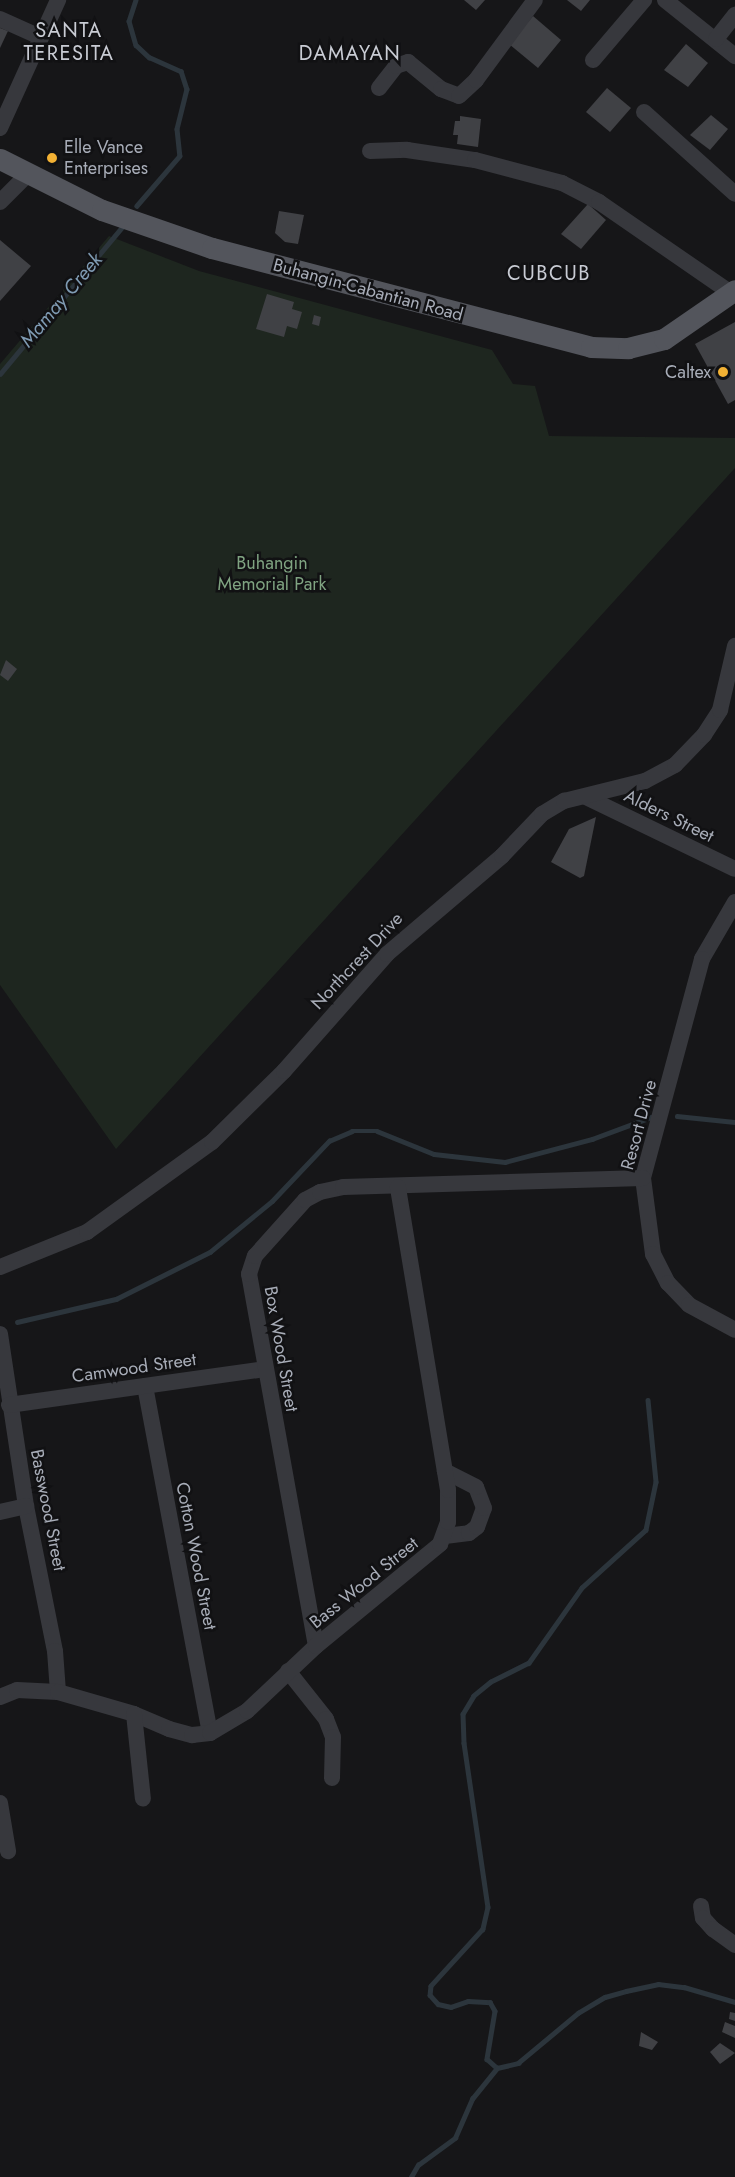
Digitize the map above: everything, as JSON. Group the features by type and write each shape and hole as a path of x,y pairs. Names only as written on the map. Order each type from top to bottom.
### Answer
{"main road":[{"name":"Buhangin-Cabantian Road","path":"0,159 102,210 212,248 591,347 628,348 664,339 733,292"}],"street":[{"path":"0,128 58,0"},
{"path":"379,88 396,66 408,62 441,89 459,96 476,80 536,0"},
{"path":"593,60 644,0"},
{"path":"665,0 735,56"},
{"path":"716,39 735,15"},
{"path":"0,19 40,37"},
{"path":"644,112 735,194"},
{"path":"370,151 407,150 475,160 562,183 599,202 733,292"},
{"path":"0,202 29,173"},
{"name":"Northcrest Drive","path":"0,1267 87,1232 212,1142 418,925 502,856 542,814 564,801 645,781 675,765 704,735 720,710 735,646"},
{"name":"Alders Street","path":"586,797 735,869"},
{"name":"Resort Drive","path":"735,902 702,959 643,1178 653,1254 668,1283 688,1305 735,1330"},
{"name":"Box Wood Street","path":"316,1647 264,1369 249,1274 255,1256 305,1200 320,1191 343,1187 643,1178"},
{"name":"Bass Wood Street","path":"210,1734 247,1711 316,1647 432,1554 445,1536 449,1507 446,1471 398,1187"},
{"name":"Basswood Street","path":"0,1334 26,1506 55,1650 58,1692"},
{"name":"Camwood Street","path":"9,1405 264,1369"},
{"name":"Cotton Wood Street","path":"145,1386 210,1734"},
{"path":"445,1536 469,1533 477,1527 484,1508 476,1487 446,1471"},
{"path":"0,1512 26,1506"},
{"path":"288,1671 326,1719 333,1737 332,1778"},
{"path":"0,1697 17,1690 58,1692 134,1714 192,1735 210,1734"},
{"path":"134,1714 143,1799"},
{"path":"0,1803 8,1851"},
{"path":"701,1906 703,1917 713,1929 735,1945"}],"green space":[{"name":"Buhangin Memorial Park","path":"109,236 199,271 492,350 513,384 535,386 549,436 735,438 735,468 116,1149 0,985 0,364"}],"building":[{"path":"464,0 485,0 476,10"},
{"path":"567,0 590,0 581,11"},
{"path":"533,16 561,40 538,68 509,44"},
{"path":"0,28 8,31 0,48"},
{"path":"686,44 708,63 688,87 664,70"},
{"path":"607,88 631,108 610,132 586,112"},
{"path":"711,115 728,129 710,150 690,135"},
{"path":"460,116 481,119 478,147 457,144 458,135 453,135 455,121 460,121"},
{"path":"588,204 606,220 581,249 561,234"},
{"path":"279,211 304,215 298,244 285,242 275,233"},
{"path":"0,240 31,266 0,301"},
{"path":"267,294 294,302 292,309 302,312 297,329 287,326 284,337 256,329"},
{"path":"314,315 321,317 319,326 312,324"},
{"name":"Caltex","path":"735,322 735,400 728,404 695,344"},
{"path":"6,660 17,669 8,681 0,675"},
{"path":"596,817 584,876 580,878 551,862 569,829"},
{"path":"730,2012 735,2013 735,2021 729,2019"},
{"path":"725,2022 735,2026 735,2038 722,2032"},
{"path":"641,2032 658,2042 652,2050 639,2046"},
{"path":"720,2043 735,2053 720,2064 710,2052"}],"waterway":[{"name":"Mamay Creek","path":"136,0 129,21 136,45 149,57 181,71 187,89 177,129 180,156 137,206"},
{"name":"Mamay Creek","path":"0,374 122,227"},
{"path":"677,1116 735,1122"},
{"path":"17,1322 116,1299 210,1252 272,1201 329,1141 352,1131 377,1131 434,1154 505,1162 592,1139 651,1117"},
{"path":"648,1400 656,1482 646,1530 582,1588 529,1663 491,1682 474,1696 463,1714 464,1743 488,1907 483,1929 431,1986 430,1995 438,2004 451,2007 468,2001 490,2002 495,2011 487,2059 497,2068 518,2063 578,2013 605,1997 626,1991 658,1984 684,1987 735,2002"},
{"path":"411,2177 418,2165 455,2138 472,2099 497,2068"}],"place":[{"name":"Elle Vance Enterprises","path":"52,158"},
{"name":"Caltex","path":"723,372"}],"district":[{"name":"SANTA TERESITA","path":"69,42"},
{"name":"DAMAYAN","path":"350,53"},
{"name":"CUBCUB","path":"549,273"}]}
